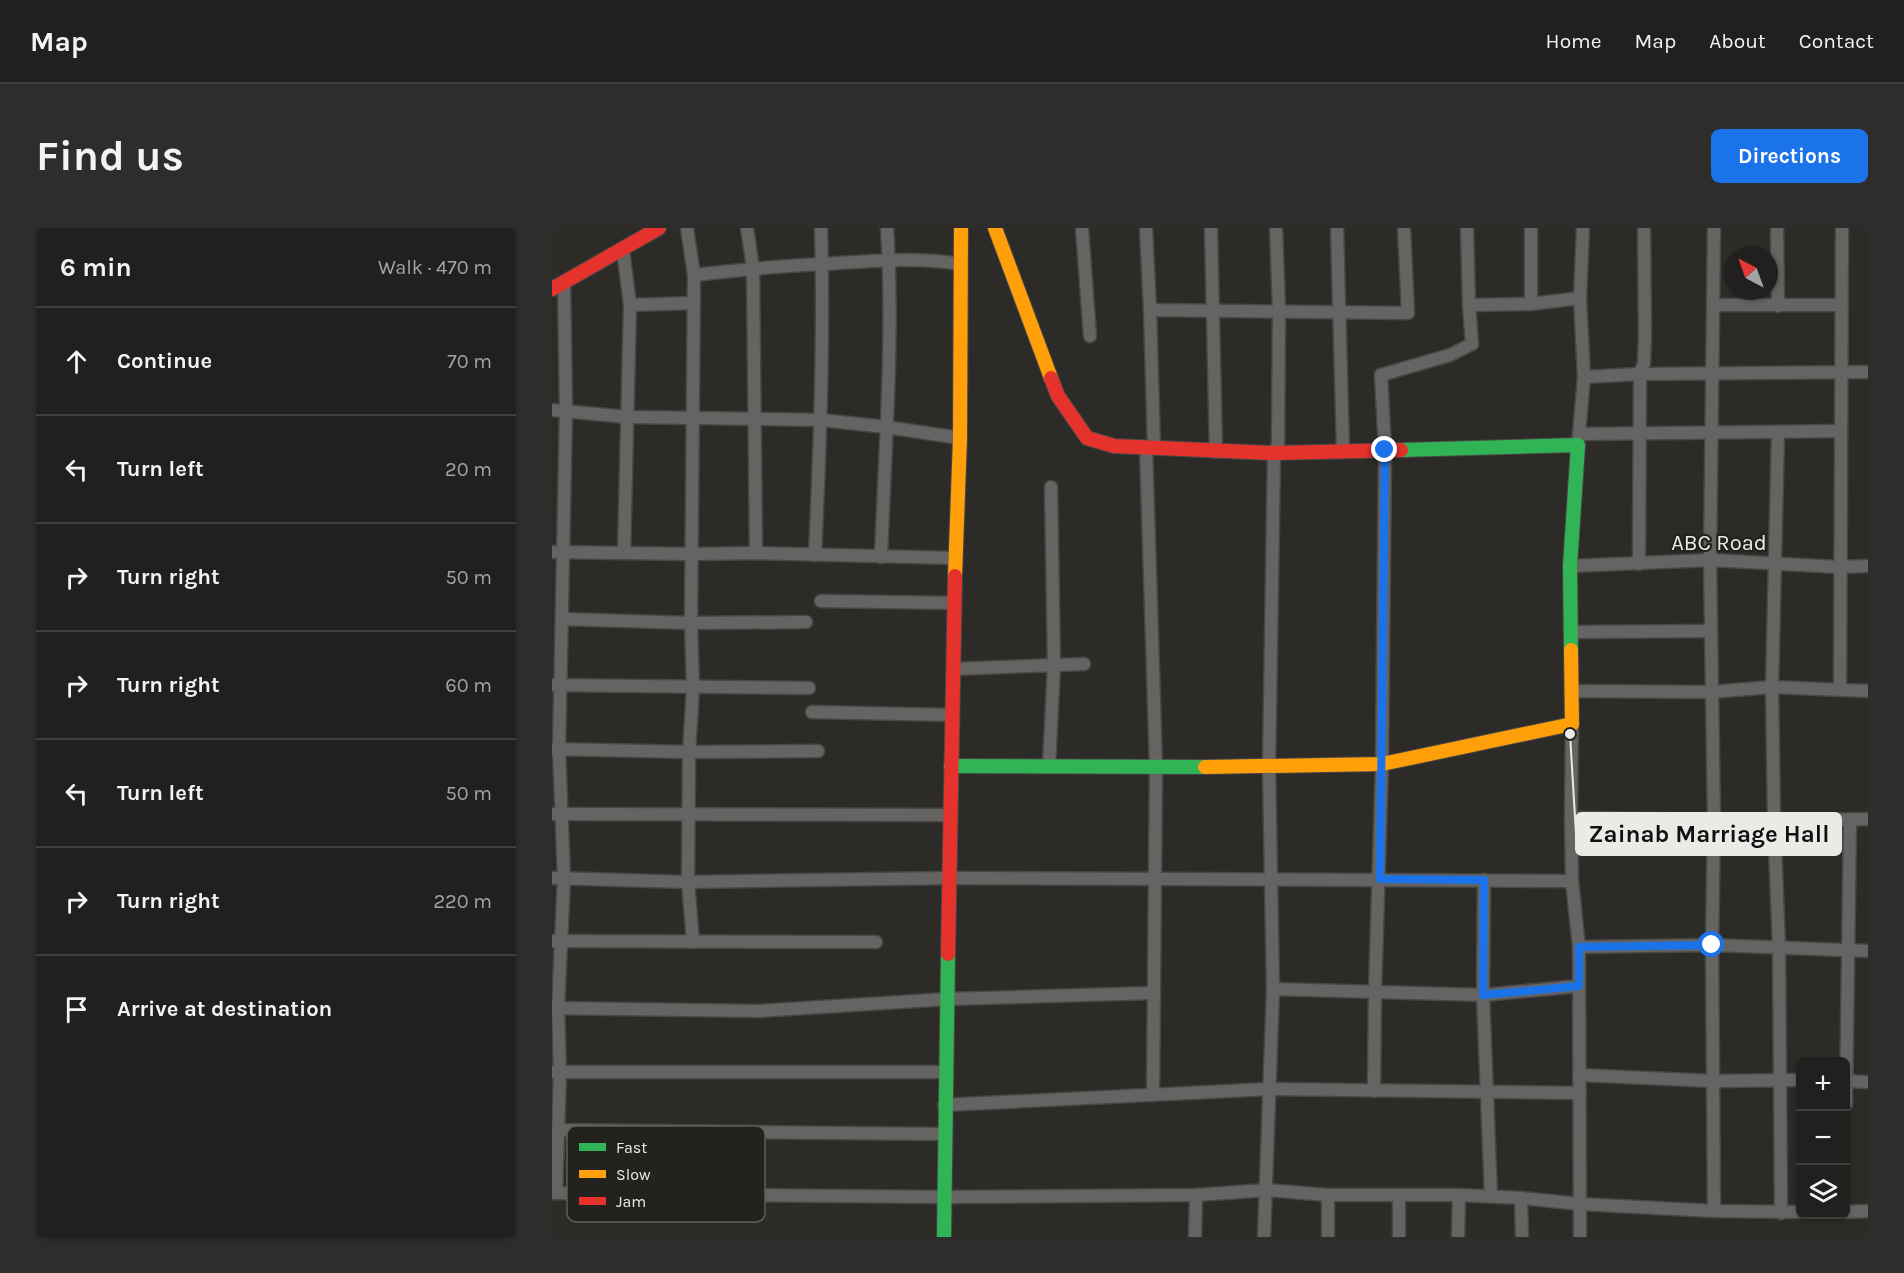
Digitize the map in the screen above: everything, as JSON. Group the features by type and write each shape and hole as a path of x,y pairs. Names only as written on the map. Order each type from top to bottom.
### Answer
{"street":[{"path":"554,1193 558,878 555,750 556,685 562,619 557,552 566,410 558,286 659,228"},
{"path":"687,228 694,275 691,623 693,688 688,752 688,882 693,942"},
{"path":"747,228 753,268 756,553"},
{"path":"815,555 821,420 821,228"},
{"path":"881,557 889,359 887,228"},
{"path":"944,1237 944,1105 948,999 954,558 960,438 961,228"},
{"path":"995,228 1058,396 1087,438 1114,446 1274,453 1578,440 1640,434 1841,431"},
{"path":"1082,228 1090,336"},
{"path":"1146,228 1150,310 1150,448 1156,766 1153,1095"},
{"path":"1211,228 1216,452"},
{"path":"1264,1237 1273,989 1269,767 1274,453 1278,444 1279,310 1276,228"},
{"path":"1337,228 1343,450"},
{"path":"1150,310 1408,313 1404,228"},
{"path":"1374,1092 1382,764 1385,450 1381,375 1450,355 1472,344 1467,228"},
{"path":"1531,228 1531,304"},
{"path":"1580,1237 1579,947 1572,881 1570,566 1584,377 1580,298 1583,228"},
{"path":"1639,564 1640,374 1644,363 1645,335 1644,228"},
{"path":"1714,228 1710,560 1714,820 1712,945 1714,1211"},
{"path":"1777,228 1778,306"},
{"path":"1840,689 1842,228"},
{"path":"623,250 630,305 624,553"},
{"path":"694,275 753,268 889,259 938,260 961,264"},
{"path":"1469,305 1531,304 1580,298"},
{"path":"630,305 694,303"},
{"path":"1714,305 1842,305"},
{"path":"1584,377 1640,374 1868,372"},
{"path":"552,410 628,417 821,420 886,426 960,438"},
{"path":"1778,432 1772,687 1779,947 1782,1213"},
{"path":"1049,766 1054,665 1051,487"},
{"path":"557,552 693,555 756,553 954,558"},
{"name":"ABC Road","path":"1570,566 1710,560 1839,567 1868,566"},
{"path":"821,601 954,603"},
{"path":"562,619 691,623 806,622"},
{"path":"1571,632 1710,632"},
{"path":"953,669 1084,664"},
{"path":"556,685 809,688"},
{"path":"1571,691 1711,692 1772,687 1868,691"},
{"path":"812,712 953,715"},
{"path":"951,766 1269,767 1382,764 1572,724"},
{"path":"555,750 818,751"},
{"path":"557,814 950,815"},
{"path":"1571,818 1774,821 1868,819"},
{"path":"1846,1057 1850,819"},
{"path":"558,878 688,882 950,878 1572,881"},
{"path":"1484,880 1483,995 1491,1196"},
{"path":"556,942 876,942"},
{"path":"1579,947 1712,945 1868,951"},
{"path":"1273,989 1483,995 1579,986"},
{"path":"555,1008 759,1011 948,999 1153,993"},
{"path":"556,1073 946,1072"},
{"path":"1579,1075 1714,1081 1796,1080"},
{"path":"1850,1081 1868,1082"},
{"path":"944,1105 1270,1089 1580,1093"},
{"path":"765,1132 945,1134"},
{"path":"765,1195 944,1197 1196,1195 1267,1190 1328,1195 1491,1196 1580,1204 1714,1211 1796,1212"},
{"path":"1195,1237 1196,1195"},
{"path":"1328,1195 1328,1237"},
{"path":"1399,1237 1400,1195"},
{"path":"1458,1237 1459,1195"},
{"path":"1521,1198 1522,1237"},
{"path":"1850,1212 1868,1211"}],"traffic: fast":[{"path":"1401,450 1578,445 1570,566 1571,650"},
{"path":"951,766 1205,767"},
{"path":"944,1237 948,954"}],"traffic: slow":[{"path":"955,576 960,438 961,228"},
{"path":"995,228 1051,378"},
{"path":"1205,767 1382,764 1572,724 1571,650"}],"traffic: jam":[{"path":"552,289 659,228"},
{"path":"1051,378 1058,396 1087,438 1114,446 1274,453 1401,450"},
{"path":"948,954 955,576"}],"place":[{"name":"Zainab Marriage Hall","path":"1570,734"}],"route":[{"path":"1385,450 1380,879 1484,880 1483,995 1579,986 1579,947 1712,945"}]}
